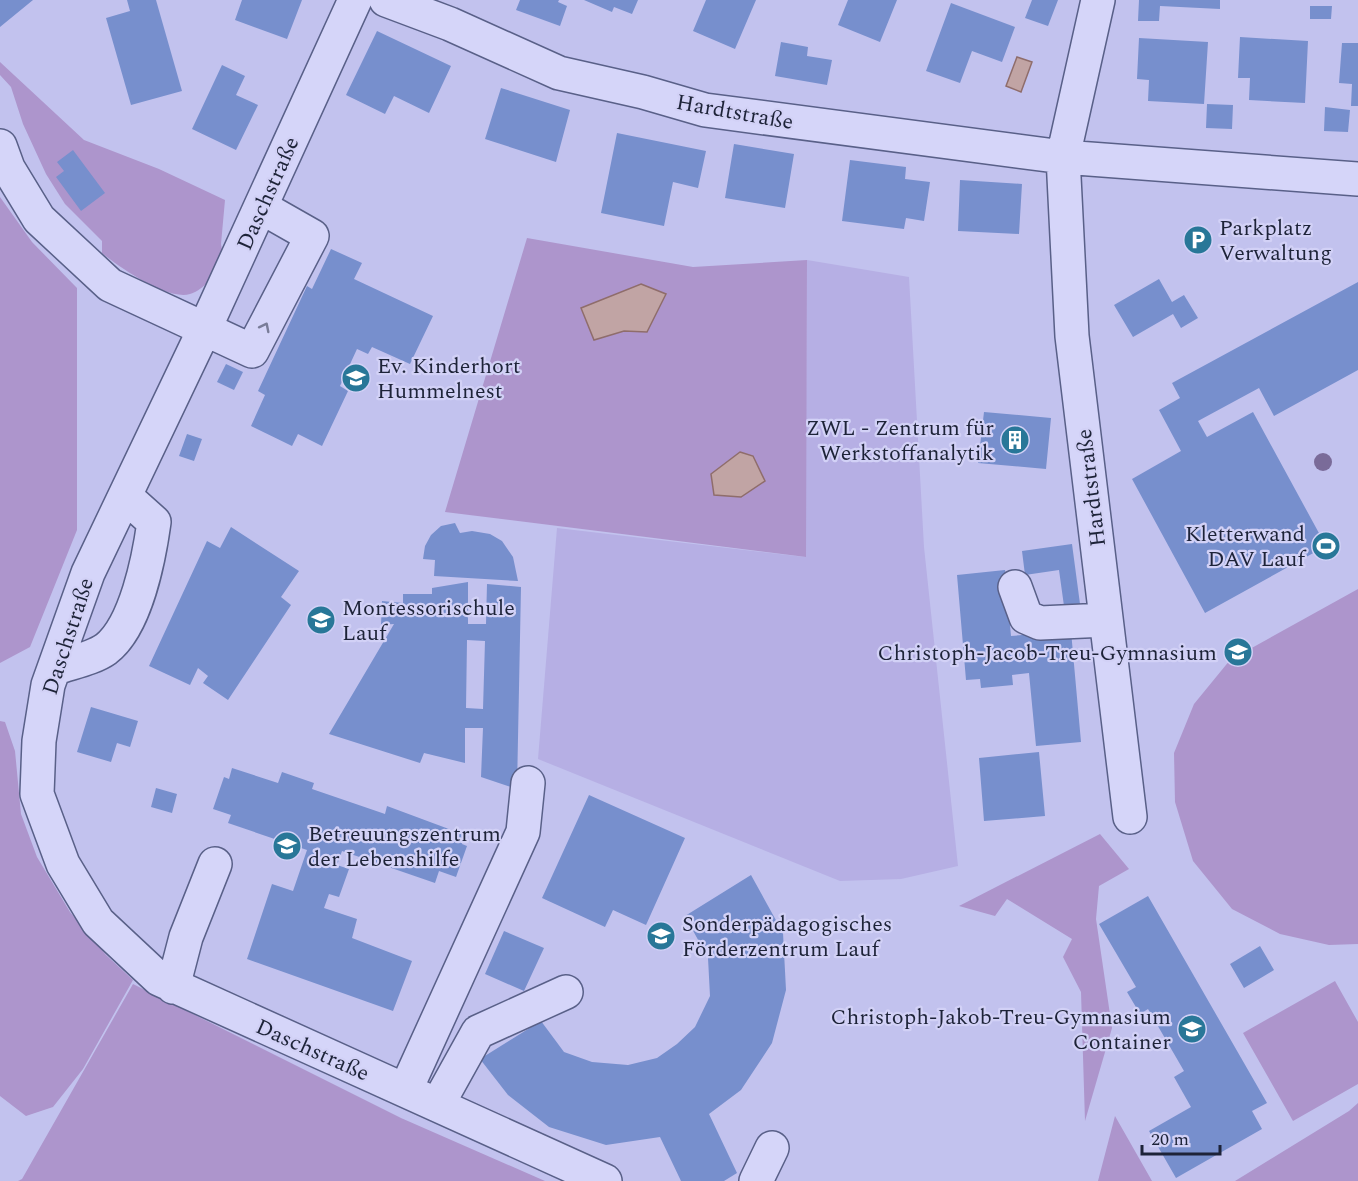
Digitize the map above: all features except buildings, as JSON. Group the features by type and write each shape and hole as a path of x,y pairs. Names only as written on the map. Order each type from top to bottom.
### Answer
{"street":[{"name":"Daschstraße","path":"355,0 205,328 88,573 48,685 39,741 37,794 59,854 99,922 146,969 172,987 406,1089 605,1181"},
{"name":"Hardtstraße","path":"386,0 450,24 560,73 643,92 705,110 1285,185 1358,179"},
{"path":"1063,158 1098,0"},
{"path":"0,146 8,168 39,219 110,285 252,351 312,236 261,207"},
{"name":"Hardtstraße","path":"1063,158 1072,336 1130,817"},
{"path":"54,669 105,649 130,618 149,552 154,522 125,496"},
{"path":"1014,587 1026,617 1040,623 1106,620"},
{"path":"406,1089 523,832 528,783"},
{"path":"172,987 186,937 215,864"},
{"path":"438,1104 478,1032 566,992"},
{"path":"756,1181 772,1148"}],"shaded area":[{"path":"1017,57 1032,62 1021,92 1006,86"},
{"path":"0,62 84,140 159,169 225,200 221,244 224,262 205,285 190,294 169,293 144,281 102,253 102,241 65,204 46,174 23,124 11,87 0,75"},
{"path":"0,197 32,242 77,288 77,530 30,647 0,663"},
{"path":"527,238 693,267 807,260 806,557 445,512"},
{"path":"807,260 909,277 924,547 958,866 901,879 840,881 538,759 557,528 805,557"},
{"path":"641,284 666,294 647,332 624,331 594,340 581,308"},
{"path":"740,452 753,456 765,481 741,497 714,495 711,474"},
{"path":"1358,589 1358,944 1329,945 1280,934 1232,909 1193,861 1175,802 1174,753 1194,704 1230,660"},
{"path":"0,721 5,722 15,751 21,814 37,857 70,912 106,955 133,980 83,1069 53,1107 26,1116 0,1096"},
{"path":"1100,834 1129,869 1099,886 1096,919 1112,1028 1085,1121 1081,992 1063,957 1072,939 1007,899 995,916 959,906"},
{"path":"1335,981 1358,1022 1358,1084 1293,1121 1243,1033"},
{"path":"133,984 401,1118 545,1181 18,1181 22,1179"},
{"path":"1358,1103 1358,1181 1235,1181 1349,1111"},
{"path":"1115,1116 1152,1181 1098,1181"}],"place":[{"name":"Parkplatz Verwaltung","path":"1198,240"},
{"name":"Ev. Kinderhort Hummelnest","path":"356,378"},
{"name":"ZWL - Zentrum für Werkstoffanalytik","path":"1015,440"},
{"name":"Kletterwand DAV Lauf","path":"1326,546"},
{"name":"Montessorischule Lauf","path":"321,620"},
{"name":"Christoph-Jacob-Treu-Gymnasium","path":"1238,652"},
{"name":"Betreuungszentrum der Lebenshilfe","path":"287,846"},
{"name":"Sonderpädagogisches Förderzentrum Lauf","path":"661,936"},
{"name":"Christoph-Jakob-Treu-Gymnasium Container","path":"1192,1029"}]}
